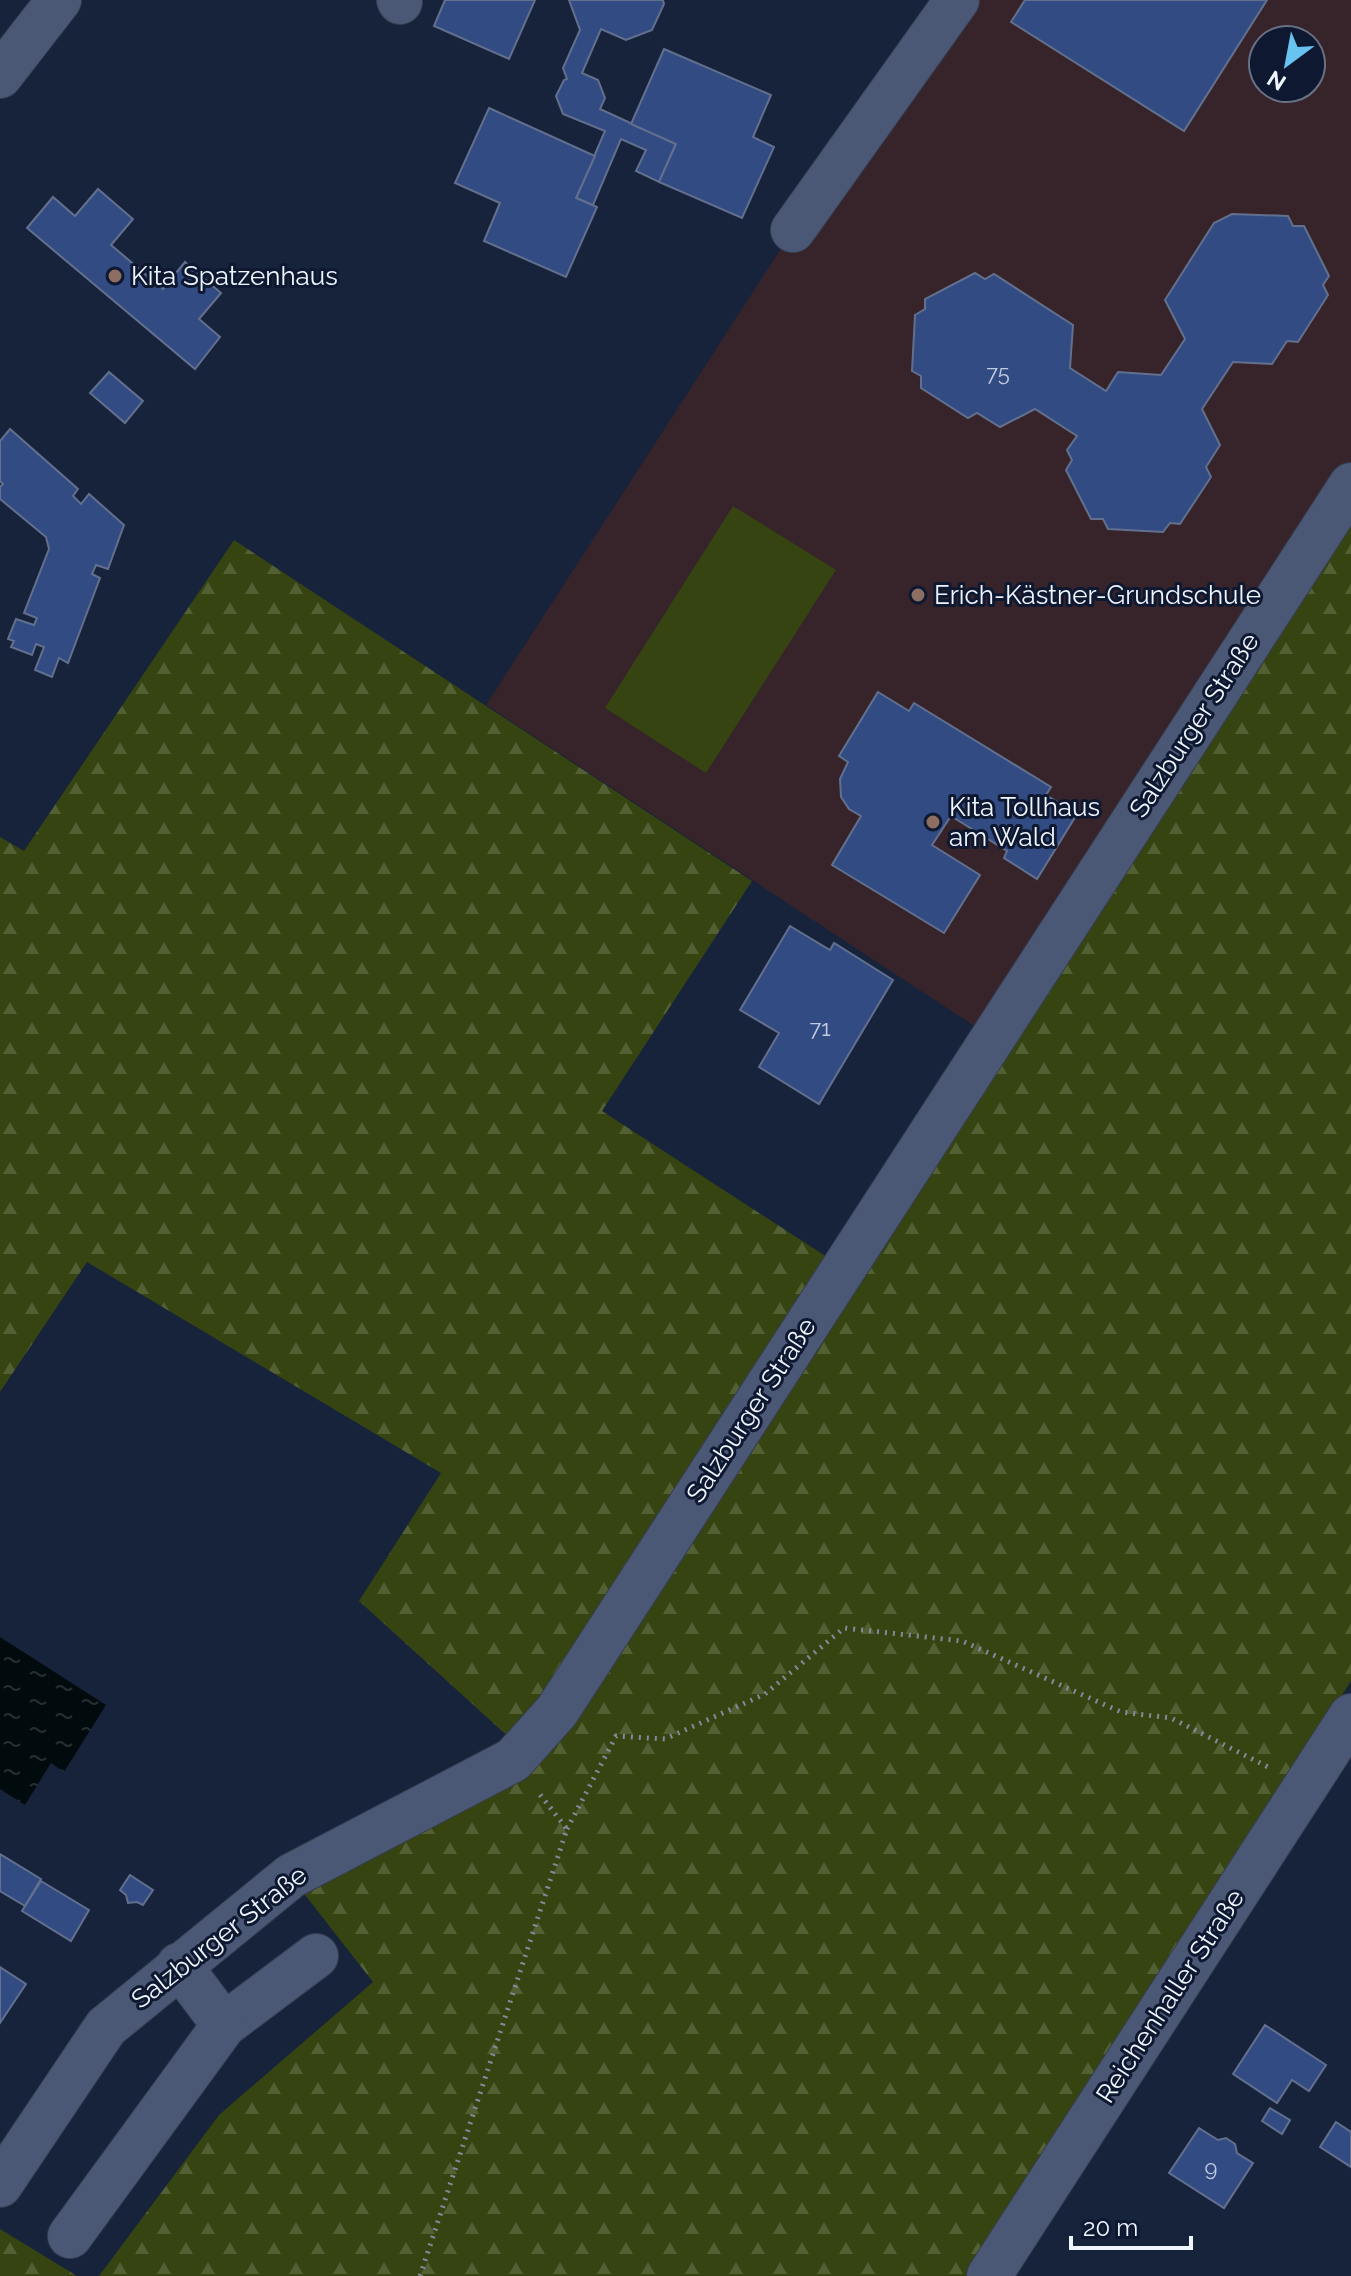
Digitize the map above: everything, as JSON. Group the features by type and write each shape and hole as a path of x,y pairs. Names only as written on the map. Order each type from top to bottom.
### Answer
{"street":[{"path":"0,76 59,0"},
{"path":"793,230 957,0"},
{"name":"Salzburger Straße","path":"0,2185 106,2027 291,1876 513,1760 557,1711 1351,485"},
{"name":"Reichenhaller Straße","path":"989,2276 1351,1716"},
{"path":"70,2236 224,2025 316,1956"},
{"path":"179,1965 224,2025"}],"path":[{"path":"420,2276 567,1829 616,1736 665,1739 765,1694 844,1628 962,1641 1121,1712 1171,1718 1306,1787"},
{"path":"513,1760 567,1829"}],"shaded area":[{"name":"Erich-Kästner-Grundschule","path":"957,0 1351,0 1351,485 991,1037 486,705 793,230"}],"green space":[{"path":"1351,503 1351,1681 974,2276 99,2276 219,2115 373,1982 302,1891 535,1761 359,1601 441,1473 87,1262 0,1392 0,837 24,851 234,540 752,881 602,1111 850,1272"},
{"path":"733,506 836,570 706,773 605,708"},
{"path":"0,2229 77,2276 0,2276"}],"water":[{"path":"0,1637 106,1705 64,1772 51,1763 25,1805 0,1789"}],"building":[{"path":"445,0 535,0 509,59 434,26"},
{"path":"569,0 663,0 664,4 652,30 626,40 601,29 582,73 598,80 605,98 600,109 676,144 659,182 636,171 646,150 621,139 593,205 576,198 605,131 563,114 556,96 567,79 563,68 580,30"},
{"path":"1025,0 1267,0 1252,24 1247,24 1247,32 1184,131 1011,22"},
{"path":"664,49 771,95 753,137 774,147 742,218 659,182 676,144 631,124"},
{"path":"489,108 595,156 576,198 597,207 566,277 484,241 500,203 455,183"},
{"name":"Kita Spatzenhaus","path":"98,189 133,219 111,245 163,289 185,262 221,293 199,319 220,337 195,369 27,228 53,197 75,216"},
{"path":"1232,214 1288,216 1293,226 1304,226 1329,276 1323,285 1328,295 1298,342 1287,341 1272,364 1233,362 1202,409 1220,445 1206,467 1211,477 1180,524 1170,523 1163,532 1108,529 1103,519 1091,519 1066,470 1072,460 1067,450 1077,436 1035,409 1000,427 977,413 968,418 921,388 921,376 912,371 915,315 925,309 925,299 975,273 985,279 994,274 1073,325 1070,368 1106,391 1118,372 1161,375 1185,339 1165,300 1214,223"},
{"path":"109,372 143,401 125,423 90,393"},
{"path":"10,429 78,489 73,496 81,504 89,494 124,525 108,569 96,565 92,574 100,578 68,663 59,658 52,677 35,670 44,647 36,644 32,655 11,647 14,641 8,639 16,619 34,625 37,618 24,613 49,549 46,537 0,499 3,484 0,481 0,441"},
{"path":"878,692 909,711 914,703 1051,787 1046,795 1077,814 1037,879 1004,858 1007,851 951,816 932,845 980,875 944,933 832,865 861,816 849,809 841,797 840,779 848,762 839,756"},
{"path":"790,926 830,950 834,943 893,980 819,1104 759,1067 779,1033 740,1010"},
{"path":"0,1854 41,1879 25,1906 0,1891"},
{"path":"130,1875 153,1890 143,1905 128,1903 126,1895 120,1890"},
{"path":"41,1881 89,1910 71,1941 22,1911"},
{"path":"0,1967 26,1984 0,2023"},
{"path":"1265,2025 1326,2065 1309,2091 1292,2080 1277,2103 1233,2074"},
{"path":"1270,2108 1290,2120 1282,2134 1262,2121"},
{"path":"1336,2122 1351,2132 1351,2167 1320,2147"},
{"path":"1199,2128 1218,2140 1226,2138 1235,2144 1237,2153 1253,2163 1224,2208 1169,2173"}],"place":[{"name":"Kita Spatzenhaus","path":"115,276"},
{"name":"Erich-Kästner-Grundschule","path":"918,595"},
{"name":"Kita Tollhaus am Wald","path":"933,822"}]}
